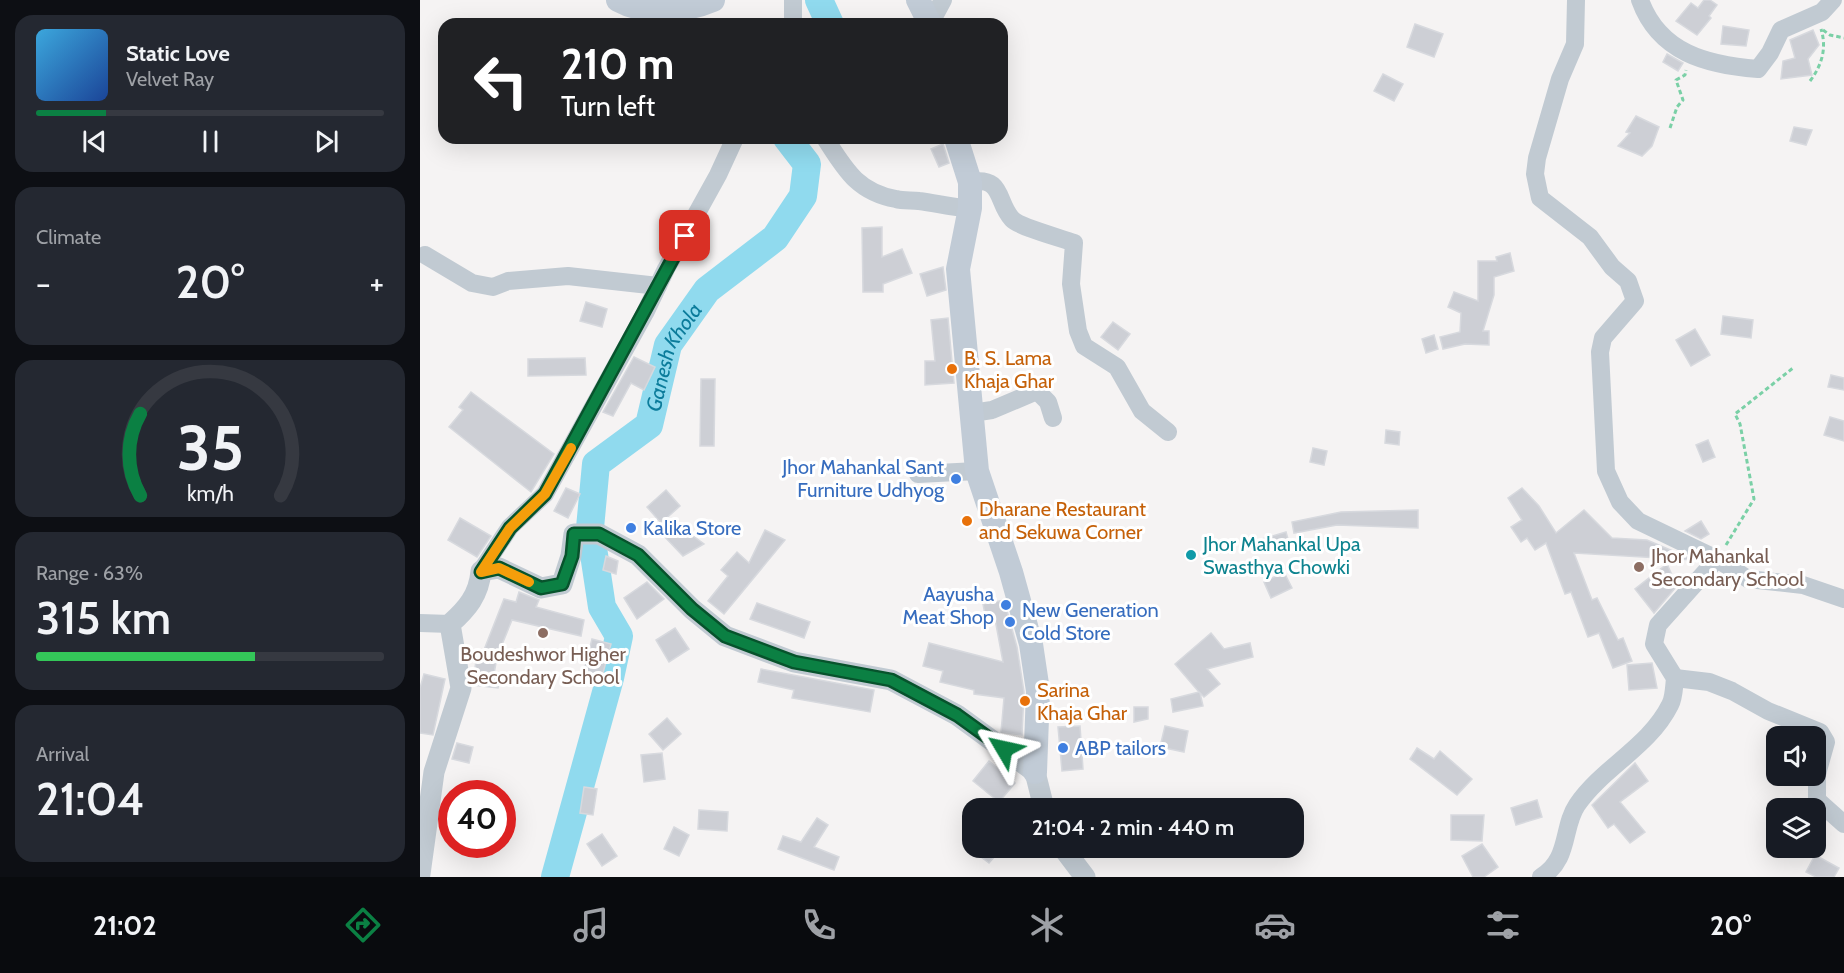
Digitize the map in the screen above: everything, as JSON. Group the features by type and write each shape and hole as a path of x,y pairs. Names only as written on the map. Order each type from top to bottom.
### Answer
{"main road":[{"path":"618,0 641,10 654,11 713,0"},
{"path":"918,0 927,18"},
{"path":"958,144 970,183 970,208 958,269 977,471 1011,572 1031,644 1038,691 1035,772"}],"street":[{"path":"793,0 794,18"},
{"path":"933,18 943,0"},
{"path":"1576,0 1575,44 1560,79 1537,158 1536,174 1540,198 1590,237 1612,267 1633,288 1635,301 1603,338 1600,352 1606,471 1620,502 1638,521 1717,559 1748,579 1803,585 1844,599"},
{"path":"1640,0 1645,16 1656,32 1693,58 1733,67 1758,69 1770,53 1781,30 1822,12 1833,0"},
{"path":"420,623 450,624 468,608 480,587 481,572 510,528 545,494 718,176 732,144"},
{"path":"829,144 848,175 870,191 897,200 920,201 945,208 970,208"},
{"path":"970,183 980,181 992,184 1000,194 1012,219 1027,228 1039,229 1074,243 1071,284 1078,331 1084,346 1117,367 1142,411 1168,432"},
{"path":"425,255 472,283 493,286 508,282 568,276 658,286"},
{"path":"972,413 992,410 1037,391 1048,402 1053,418"},
{"path":"918,474 977,471"},
{"path":"481,572 499,568 541,588 562,584 572,556 574,534 599,534 638,555 692,609 725,636 794,662 891,680 957,715 1035,772 1042,798"},
{"path":"1541,877 1556,862 1564,847 1575,807 1621,758 1647,739 1671,704 1675,678 1654,644 1658,626 1717,559"},
{"path":"420,874 434,772 461,688 450,624"},
{"path":"1675,678 1709,682 1732,691 1768,711 1820,732 1826,742 1818,774 1817,800 1844,824"},
{"path":"1070,858 1084,877"}],"path":[{"path":"1800,20 1805,25 1844,38"},
{"path":"1810,81 1820,69 1825,44 1821,29"},
{"path":"1670,128 1677,107 1683,100 1676,80 1684,75 1693,58"},
{"path":"1717,559 1754,499 1740,424 1735,414 1793,368"}],"building":[{"path":"1704,0 1710,0 1717,5 1709,16 1711,18 1697,35 1676,21 1691,3 1698,8"},
{"path":"1415,24 1443,34 1434,57 1407,47"},
{"path":"1723,26 1749,30 1746,46 1721,44"},
{"path":"1813,30 1819,45 1808,59 1812,75 1781,79 1783,61 1795,58 1790,40"},
{"path":"1667,54 1683,63 1678,71 1663,62"},
{"path":"1383,74 1403,84 1394,101 1374,91"},
{"path":"1636,116 1659,127 1652,146 1642,156 1618,146 1630,133 1626,132"},
{"path":"1794,127 1812,130 1806,145 1790,141"},
{"path":"943,144 949,163 939,167 931,149"},
{"path":"882,227 882,257 902,249 912,273 883,284 883,292 863,292 862,228"},
{"path":"1510,253 1514,271 1494,277 1494,295 1483,331 1489,331 1489,345 1465,344 1443,349 1440,337 1460,332 1461,313 1448,307 1454,292 1478,301 1478,261 1497,261 1496,257"},
{"path":"943,267 946,290 927,296 920,274"},
{"path":"586,302 607,309 602,327 580,321"},
{"path":"1723,316 1753,320 1751,338 1721,334"},
{"path":"948,318 954,383 925,385 925,361 935,361 931,320"},
{"path":"1113,322 1130,334 1118,350 1101,337"},
{"path":"1695,329 1710,355 1691,366 1676,340"},
{"path":"1434,335 1438,349 1426,353 1422,339"},
{"path":"634,357 655,367 644,390 631,383 613,416 603,412"},
{"path":"585,358 586,375 528,376 528,359"},
{"path":"1831,375 1844,378 1844,390 1828,387"},
{"path":"701,379 715,379 714,446 700,446"},
{"path":"471,392 554,454 531,492 449,427 463,410 459,407"},
{"path":"1830,417 1844,421 1844,441 1824,435"},
{"path":"1386,430 1400,432 1399,445 1385,443"},
{"path":"1708,440 1715,457 1703,462 1696,445"},
{"path":"1313,448 1327,451 1324,465 1310,462"},
{"path":"566,488 580,494 568,518 554,511"},
{"path":"1522,488 1539,506 1556,533 1584,510 1612,538 1647,540 1694,560 1574,553 1592,600 1597,598 1618,640 1623,638 1632,661 1613,668 1599,633 1588,637 1571,592 1565,594 1546,543 1535,550 1527,538 1521,542 1511,527 1522,520 1508,498"},
{"path":"666,490 680,506 661,523 647,507"},
{"path":"1418,510 1418,528 1337,525 1294,533 1292,522 1341,512"},
{"path":"460,518 491,536 477,557 448,540"},
{"path":"1701,521 1709,534 1701,539 1685,531"},
{"path":"670,522 704,544 683,556 661,533"},
{"path":"765,530 785,540 724,614 708,601 728,576 721,570 737,552 749,563"},
{"path":"1286,532 1290,546 1267,553 1262,539"},
{"path":"606,556 618,561 616,574 603,570"},
{"path":"1667,564 1677,586 1654,613 1635,589"},
{"path":"1284,572 1292,588 1271,598 1264,582"},
{"path":"647,582 664,599 637,619 624,598"},
{"path":"519,592 539,600 536,607 584,620 581,636 512,620 497,657 494,674 500,675 498,688 473,685 476,660 480,660 504,599 516,602"},
{"path":"1004,600 1017,647 1024,692 1022,735 1001,732 1004,698 974,694 974,690 940,682 943,671 923,666 929,643 1003,662 995,619 986,620 983,604"},
{"path":"757,603 810,622 804,638 750,619"},
{"path":"675,628 689,649 669,662 656,640"},
{"path":"1211,633 1224,649 1250,643 1253,657 1207,669 1220,684 1204,697 1200,693 1203,706 1173,712 1171,699 1199,692 1175,664"},
{"path":"592,639 611,644 601,680 583,675"},
{"path":"1652,663 1657,688 1629,690 1627,665"},
{"path":"761,669 874,690 870,712 792,698 794,690 758,682"},
{"path":"424,674 445,679 433,735 420,733 420,688"},
{"path":"1134,707 1148,707 1148,719 1134,722"},
{"path":"667,718 681,734 663,750 649,734"},
{"path":"1080,726 1083,769 1062,771 1058,727"},
{"path":"1165,726 1188,731 1184,752 1160,747"},
{"path":"457,743 473,747 469,763 452,759"},
{"path":"1417,748 1434,759 1440,751 1472,779 1457,795 1410,759"},
{"path":"662,753 665,779 644,782 641,755"},
{"path":"989,761 1015,783 1002,798 994,798 973,781"},
{"path":"1635,763 1648,781 1620,802 1645,832 1630,843 1614,824 1608,828 1592,805"},
{"path":"584,787 597,789 593,815 580,813"},
{"path":"1537,800 1542,817 1516,825 1511,808"},
{"path":"699,810 728,812 727,831 698,829"},
{"path":"1451,815 1484,815 1482,841 1451,840"},
{"path":"817,818 828,825 814,847 839,857 834,870 778,849 783,836 801,842"},
{"path":"674,827 689,835 679,856 664,849"},
{"path":"602,834 617,856 602,866 587,844"},
{"path":"1482,844 1498,867 1484,877 1473,877 1462,856"},
{"path":"982,858 993,858 989,863"},
{"path":"1813,858 1821,858 1839,868 1834,877 1816,877 1806,872"}],"waterway":[{"name":"Ganesh Khola","path":"819,0 827,18"},
{"name":"Ganesh Khola","path":"555,877 610,678 619,636 602,607 590,528 596,464 649,425 668,345 707,290 775,238 803,196 807,164 792,144"}],"slow traffic":[{"path":"529,582 499,568 481,572 510,528 545,494 571,448"}],"place":[{"name":"B. S. Lama Khaja Ghar","path":"952,369"},
{"name":"Jhor Mahankal Sant Furniture Udhyog","path":"956,479"},
{"name":"Dharane Restaurant and Sekuwa Corner","path":"967,521"},
{"name":"Kalika Store","path":"631,528"},
{"name":"Jhor Mahankal Upa Swasthya Chowki","path":"1191,555"},
{"name":"Jhor Mahankal Secondary School","path":"1639,567"},
{"name":"Aayusha Meat Shop","path":"1006,605"},
{"name":"New Generation Cold Store","path":"1010,622"},
{"name":"Boudeshwor Higher Secondary School","path":"543,633"},
{"name":"Sarina Khaja Ghar","path":"1025,701"},
{"name":"ABP tailors","path":"1063,748"}],"route":[{"path":"685,236 545,494 510,528 481,572 499,568 541,588 562,584 572,556 574,534 599,534 638,555 692,609 725,636 794,662 891,680 957,715 1004,749"}]}
